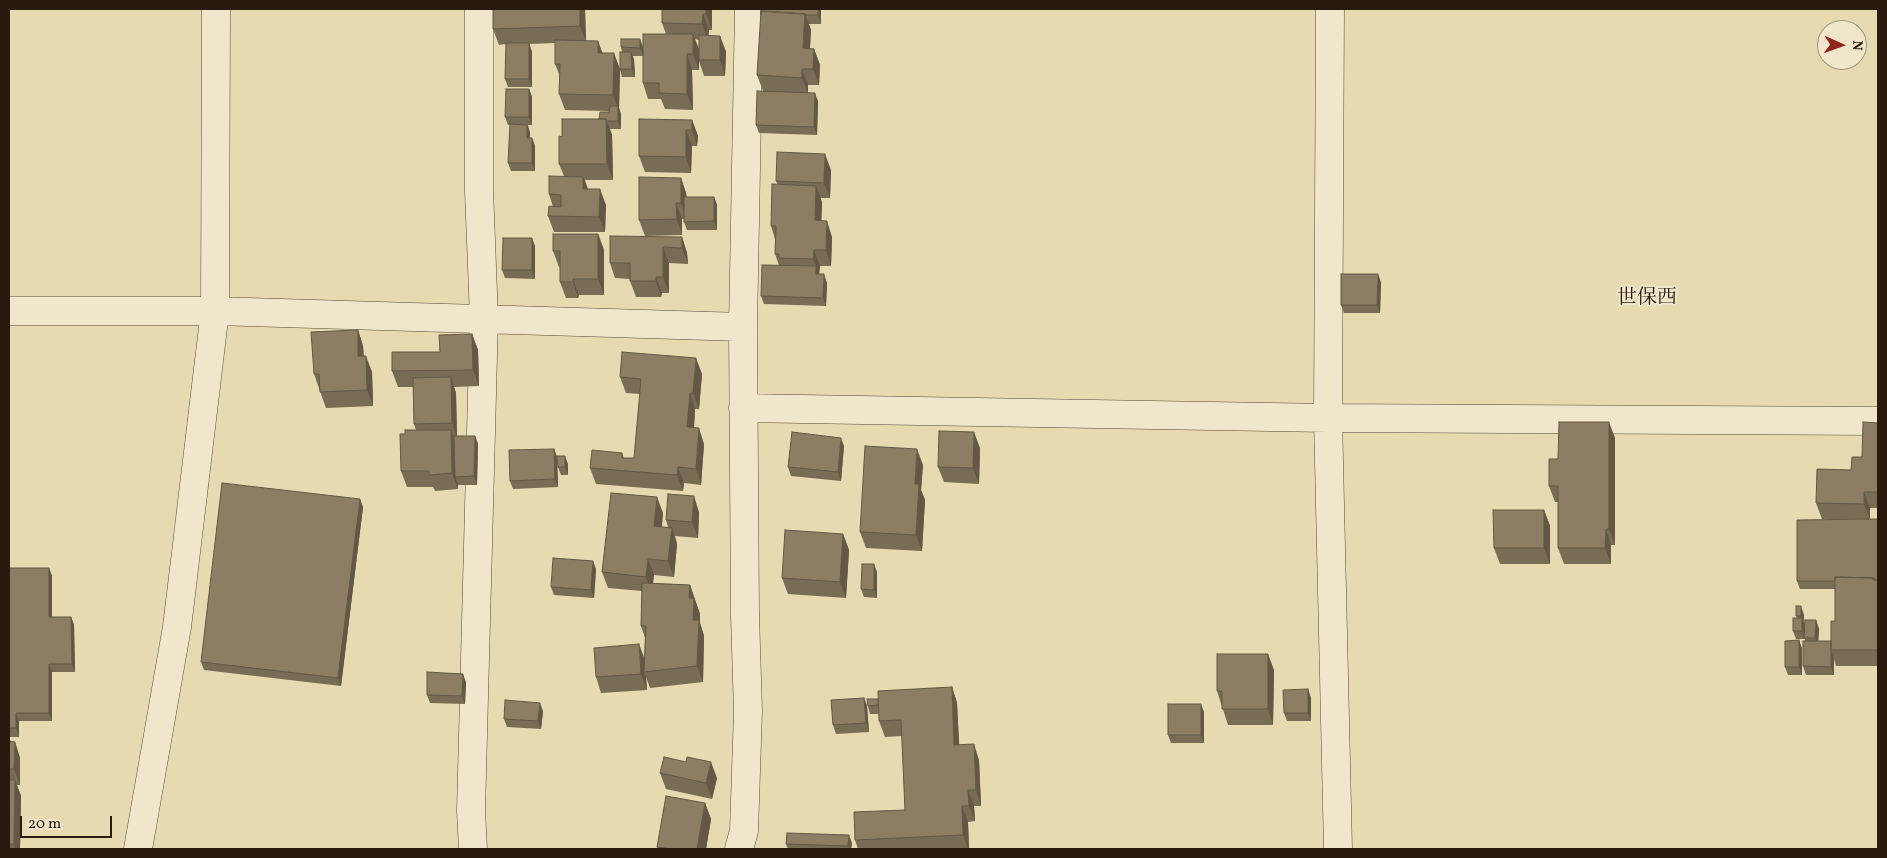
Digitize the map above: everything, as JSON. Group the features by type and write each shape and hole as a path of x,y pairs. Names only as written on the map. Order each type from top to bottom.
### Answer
{"street":[{"path":"138,849 177,626 215,311 216,9"},
{"path":"473,849 471,811 484,318 479,190 479,9"},
{"path":"739,849 744,831 748,711 745,615 743,327 748,9"},
{"path":"1330,9 1328,418 1338,849"},
{"path":"9,311 215,311 743,327"},
{"path":"744,408 1328,418 1878,421"}],"building":[{"path":"493,9 580,9 580,26 493,29"},
{"path":"662,9 706,9 706,14 703,14 702,24 662,23"},
{"path":"761,9 818,9 818,15 761,11"},
{"path":"761,11 805,14 803,48 814,49 813,69 802,69 802,78 757,75"},
{"path":"643,34 693,34 693,54 687,54 687,94 659,93 659,83 643,83"},
{"path":"699,35 720,36 720,60 699,60"},
{"path":"621,39 640,39 640,48 621,47"},
{"path":"555,40 598,41 598,53 614,53 613,95 559,94 560,64 555,64"},
{"path":"506,43 529,43 529,79 505,79"},
{"path":"620,52 631,52 632,69 620,69"},
{"path":"506,89 529,89 529,117 505,117"},
{"path":"757,91 815,93 814,127 756,125"},
{"path":"610,106 618,106 618,121 599,119 600,112 609,112"},
{"path":"562,119 606,119 607,164 559,164 559,136 562,137"},
{"path":"639,119 692,120 692,130 686,130 686,157 639,156"},
{"path":"510,124 527,125 527,138 532,138 532,163 508,163"},
{"path":"777,152 825,154 824,183 776,181"},
{"path":"549,176 583,177 583,189 600,189 599,217 548,216 549,206 561,207 561,195 549,194"},
{"path":"639,177 681,178 681,203 676,203 677,219 639,220"},
{"path":"772,184 816,186 815,220 827,221 826,250 814,250 813,259 779,258 779,254 775,254 776,226 771,226"},
{"path":"684,197 714,197 714,221 684,222"},
{"path":"553,234 598,234 598,279 573,279 573,282 560,282 560,251 553,251"},
{"path":"610,236 682,237 682,248 663,247 663,277 656,277 656,281 630,281 630,263 610,263"},
{"path":"503,238 532,238 532,270 502,270"},
{"path":"762,265 816,266 816,274 824,274 823,298 761,296"},
{"path":"1341,274 1378,274 1377,305 1341,305"},
{"path":"358,330 358,356 366,356 367,390 320,392 319,374 314,374 311,332"},
{"path":"472,334 473,370 392,371 392,352 440,352 439,335"},
{"path":"622,352 696,358 693,393 690,393 687,427 699,428 696,469 678,467 677,475 590,468 592,450 622,453 622,458 634,458 641,379 620,377"},
{"path":"451,377 452,423 414,424 413,378"},
{"path":"1559,422 1609,422 1609,529 1606,529 1605,548 1558,548 1558,486 1549,486 1549,459 1558,459"},
{"path":"1863,422 1878,423 1878,492 1864,492 1864,504 1816,503 1817,469 1851,470 1852,457 1862,457"},
{"path":"405,430 451,430 452,473 429,475 429,471 401,471 400,434 405,434"},
{"path":"939,431 974,432 973,468 938,467"},
{"path":"792,432 841,438 838,472 788,467"},
{"path":"454,436 475,436 474,476 455,477"},
{"path":"865,446 917,449 915,484 919,484 916,535 860,532"},
{"path":"554,449 555,479 510,481 509,450"},
{"path":"557,456 565,456 565,467 558,467"},
{"path":"222,483 360,499 338,678 201,662"},
{"path":"611,493 657,497 654,526 672,528 668,561 648,559 646,577 602,572"},
{"path":"668,494 694,496 692,522 666,520"},
{"path":"1493,510 1544,510 1544,548 1494,548"},
{"path":"1878,519 1878,580 1874,578 1835,577 1835,581 1797,581 1797,520"},
{"path":"785,530 843,534 840,582 782,578"},
{"path":"553,558 593,561 591,590 551,587"},
{"path":"862,564 874,564 874,590 861,589"},
{"path":"9,568 49,568 49,617 71,617 72,664 49,664 49,713 16,713 16,728 9,728"},
{"path":"1835,577 1874,578 1873,580 1878,580 1878,650 1831,650 1831,621 1835,621"},
{"path":"642,583 690,585 689,598 694,598 693,620 699,620 697,666 644,672 646,626 641,626"},
{"path":"1796,606 1801,606 1801,616 1796,616"},
{"path":"1793,618 1802,618 1802,631 1793,631"},
{"path":"1805,620 1816,620 1815,638 1804,638"},
{"path":"1799,640 1799,667 1785,667 1785,641"},
{"path":"1803,641 1831,641 1831,667 1803,666"},
{"path":"639,644 641,674 596,677 594,648"},
{"path":"1217,654 1268,654 1268,709 1222,709 1222,691 1217,691"},
{"path":"427,672 463,674 462,696 427,695"},
{"path":"952,687 954,745 974,744 976,790 968,790 969,806 962,806 963,835 855,840 854,812 905,810 901,720 879,721 878,691"},
{"path":"1308,689 1308,713 1284,713 1283,690"},
{"path":"864,698 866,723 833,725 831,700"},
{"path":"867,699 878,699 878,705 868,706"},
{"path":"505,700 540,703 538,721 504,719"},
{"path":"1168,704 1201,704 1201,735 1168,735"},
{"path":"9,741 15,742 14,769 9,769"},
{"path":"664,757 686,762 687,757 711,762 706,783 660,773"},
{"path":"9,780 15,780 14,844 9,844"},
{"path":"666,796 705,803 697,849 657,847"},
{"path":"787,833 849,835 848,846 786,844"}],"district":[{"name":"世保西","path":"1647,299"}]}
